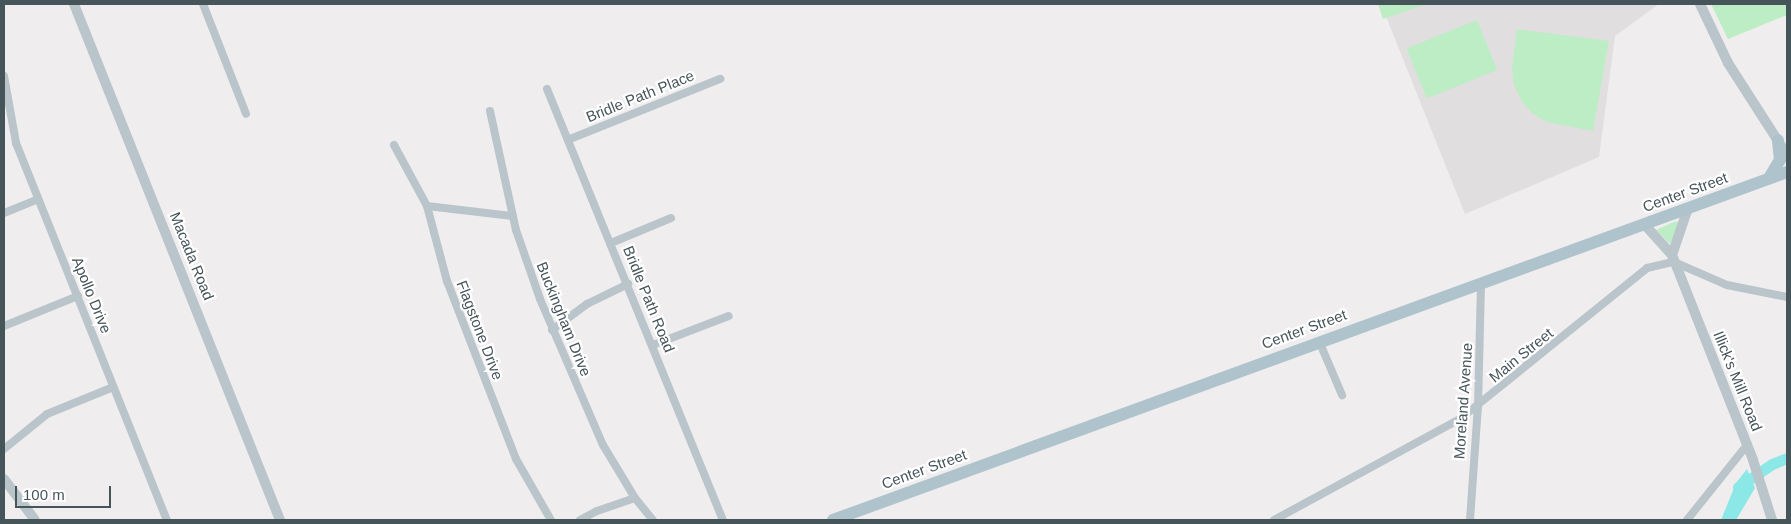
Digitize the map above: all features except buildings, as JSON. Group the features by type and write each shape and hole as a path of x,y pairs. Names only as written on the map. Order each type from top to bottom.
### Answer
{"main road":[{"path":"1769,178 1780,160 1778,140"},
{"name":"Center Street","path":"833,520 1319,341 1787,172"}],"street":[{"name":"Macada Road","path":"74,4 280,520"},
{"path":"203,4 246,114"},
{"path":"1700,4 1728,63 1787,155"},
{"name":"Apollo Drive","path":"4,76 13,133 167,520"},
{"name":"Bridle Path Place","path":"570,138 720,79"},
{"name":"Bridle Path Road","path":"547,89 570,138 610,243 723,520"},
{"name":"Buckingham Drive","path":"490,112 512,216 552,330 590,420 635,498 653,520"},
{"name":"Flagstone Drive","path":"394,145 427,206 447,281 516,459 550,520"},
{"path":"4,213 38,199"},
{"path":"427,206 512,216"},
{"path":"1688,208 1673,258 1727,285 1787,297"},
{"path":"610,243 672,218"},
{"name":"Illick's Mill Road","path":"1644,224 1673,258 1753,460 1772,520"},
{"name":"Main Street","path":"1274,520 1448,427 1478,407 1647,268 1673,258"},
{"path":"552,330 587,304 628,284"},
{"name":"Moreland Avenue","path":"1470,520 1478,407 1481,284"},
{"path":"4,326 78,296"},
{"path":"653,345 729,316"},
{"path":"1319,341 1342,395"},
{"path":"4,449 47,414 113,387"},
{"path":"1687,520 1747,445"},
{"path":"4,479 35,520"},
{"path":"580,520 635,498"}],"shaded area":[{"path":"1381,4 1659,4 1615,36 1599,157 1465,214"}],"green space":[{"path":"1378,4 1427,4 1383,19"},
{"path":"1711,4 1787,4 1787,15 1728,39"},
{"path":"1477,20 1497,70 1427,99 1407,48"},
{"path":"1517,29 1609,41 1593,131 1547,122 1533,114 1522,102 1514,85 1512,68"},
{"path":"1676,221 1680,225 1670,244 1656,230"}],"water":[{"path":"1747,469 1755,488 1736,520 1721,520 1736,483"}],"waterway":[{"path":"1738,487 1772,464 1787,458"}]}
